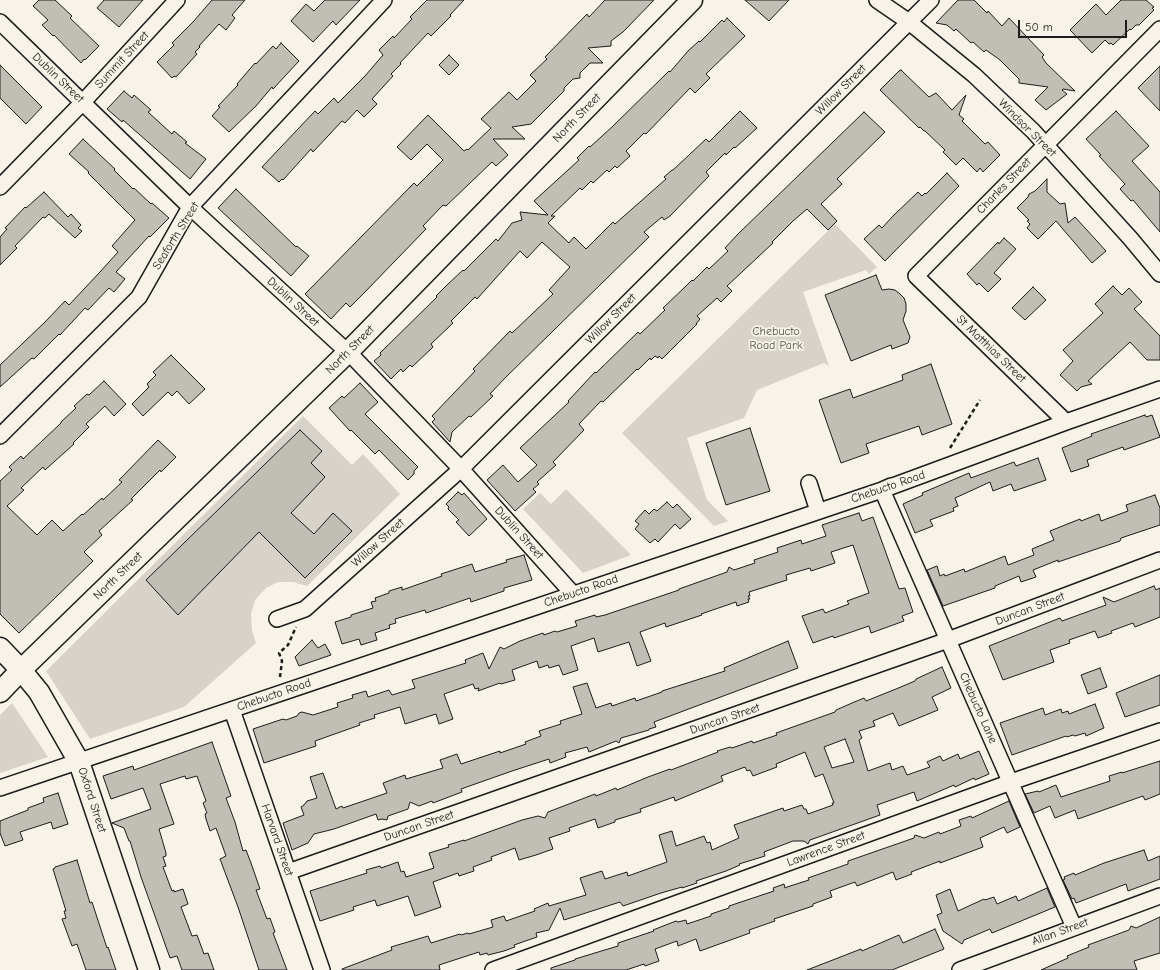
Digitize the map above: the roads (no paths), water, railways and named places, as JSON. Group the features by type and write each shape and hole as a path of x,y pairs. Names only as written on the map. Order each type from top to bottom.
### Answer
{"main road":[{"name":"North Street","path":"0,692 348,352 692,0"},
{"name":"Oxford Street","path":"0,648 39,692 79,762 149,970"}],"street":[{"name":"Summit Street","path":"0,187 83,102 177,0"},
{"name":"Seaforth Street","path":"0,436 139,297 190,207 384,0"},
{"name":"Windsor Street","path":"877,0 909,22 974,76 1034,131 1160,274"},
{"name":"Willow Street","path":"277,619 305,609 461,469 931,0"},
{"name":"Dublin Street","path":"0,22 190,207 348,352 461,469 573,594"},
{"name":"Charles Street","path":"916,276 1160,29"},
{"name":"St Matthias Street","path":"916,276 1066,422"},
{"name":"Chebucto Road","path":"0,788 882,490 1160,389"},
{"path":"809,483 818,511"},
{"name":"Chebucto Lane","path":"882,490 1074,927"},
{"name":"Duncan Street","path":"288,872 948,640 1160,560"},
{"name":"Harvard Street","path":"232,710 322,970"},
{"name":"Lawrence Street","path":"493,970 1011,782 1160,731"},
{"name":"Allan Street","path":"960,970 1160,896"}],"park label":[{"name":"Chebucto Road Park","path":"776,339"}]}
